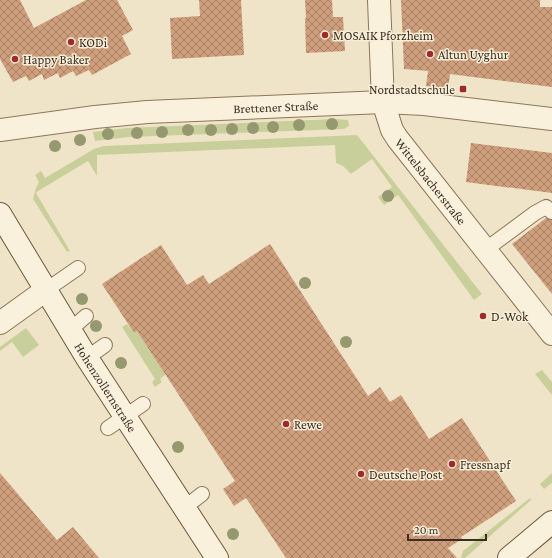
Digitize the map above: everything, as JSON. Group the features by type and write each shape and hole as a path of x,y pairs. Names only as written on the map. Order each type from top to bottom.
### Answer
{"street":[{"name":"Wittelsbacherstraße","path":"379,0 383,102 392,130 552,334"},
{"name":"Brettener Straße","path":"0,130 88,118 147,112 383,102 424,104 552,119"},
{"name":"Hohenzollernstraße","path":"0,214 87,358 117,422 184,508 216,558"},
{"path":"0,323 46,290"},
{"path":"509,558 552,522"}],"lane":[{"path":"485,250 535,213 546,207 552,212"},
{"path":"46,290 78,268"},
{"path":"70,330 86,316"},
{"path":"87,358 105,346"},
{"path":"117,422 143,404"},
{"path":"184,508 202,494"}],"green space":[{"path":"335,119 348,120 349,126 344,129 129,137 95,141 93,132 127,128"},
{"path":"357,135 482,294 474,300 398,195 384,205 378,197 392,187 372,159 351,174 343,166 336,163 335,145 97,155 97,176 88,161 36,193 70,251 67,252 33,199 39,182 35,175 41,171 45,178 94,149 104,146"},
{"path":"127,324 134,333 137,331 166,374 160,379 162,382 155,387 152,382 155,379 122,327"},
{"path":"26,328 39,345 23,357 12,342 0,351 0,347"},
{"path":"542,370 552,382 552,395 535,374"},
{"path":"552,473 552,483 544,489 540,484"},
{"path":"530,498 531,500 465,558 461,558 463,551"}],"building":[{"path":"0,0 20,0 34,28 86,0 117,0 133,30 122,36 131,54 92,75 89,70 76,76 73,71 60,78 58,73 44,80 42,74 29,81 26,76 13,82 0,59"},
{"path":"199,0 241,0 244,55 172,59 170,18 200,16"},
{"name":"MOSAIK Pforzheim","path":"305,0 332,0 333,17 343,17 345,51 306,53"},
{"path":"401,0 540,0 540,7 552,7 552,87 450,74 448,90 426,86 428,71 404,69"},
{"path":"471,143 552,153 552,193 466,182"},
{"path":"546,218 552,220 552,294 512,244"},
{"path":"270,244 368,396 380,387 390,402 401,395 429,439 462,418 516,501 461,537 462,539 448,548 457,558 286,558 246,498 234,506 223,489 235,481 137,331 134,333 102,284 161,245 187,285 203,275 209,284"},
{"path":"0,473 57,540 73,527 99,558 0,558"}],"place":[{"name":"MOSAIK Pforzheim","path":"325,35"},
{"name":"KODi","path":"71,42"},
{"name":"Altun Uyghur","path":"430,54"},
{"name":"Happy Baker","path":"15,59"},
{"name":"Nordstadtschule","path":"463,89"},
{"name":"D-Wok","path":"483,316"},
{"name":"Rewe","path":"286,424"},
{"name":"Fressnapf","path":"452,464"},
{"name":"Deutsche Post","path":"361,474"}]}
